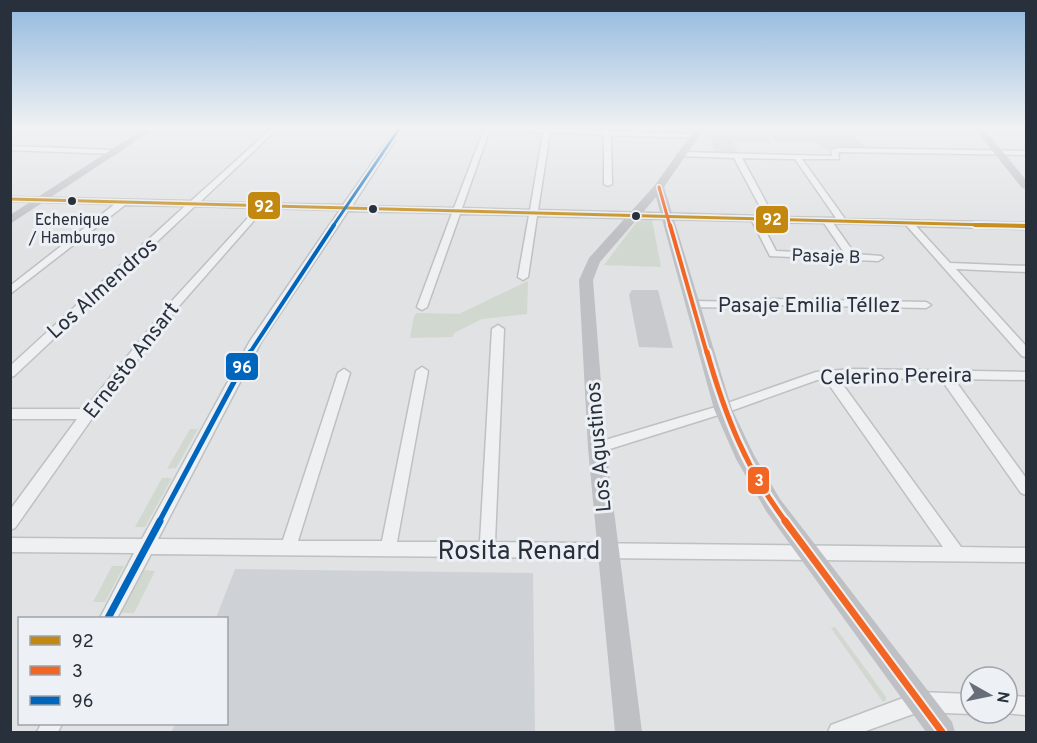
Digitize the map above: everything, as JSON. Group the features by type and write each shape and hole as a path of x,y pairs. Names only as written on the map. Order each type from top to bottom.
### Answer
{"street":[{"path":"10,221 96,164"},
{"name":"Los Almendros","path":"10,373 237,164"},
{"path":"109,617 256,341 375,164"},
{"path":"422,307 474,164"},
{"path":"523,277 541,164"},
{"path":"608,164 608,184"},
{"name":"Los Agustinos","path":"628,732 597,448 586,280 594,261 659,186 675,164"},
{"path":"741,164 771,219"},
{"path":"802,164 842,221"},
{"path":"1008,164 1026,186"},
{"path":"659,186 723,409 746,459 773,506 942,732"},
{"path":"10,199 1026,226"},
{"path":"10,291 123,202"},
{"name":"Ernesto Ansart","path":"10,523 88,414 175,304 263,206"},
{"name":"Pasaje B","path":"756,219 773,254 878,258"},
{"path":"827,221 852,257"},
{"path":"909,223 1026,353"},
{"path":"949,266 1026,269"},
{"name":"Pasaje Emilia Téllez","path":"693,304 744,305 775,302 926,305"},
{"path":"487,550 498,329"},
{"path":"388,549 422,371"},
{"path":"288,548 344,374"},
{"path":"828,374 957,554"},
{"name":"Celerino Pereira","path":"597,448 723,409 805,378 828,374 1026,376"},
{"path":"944,374 1026,489"},
{"path":"10,414 88,414"},
{"name":"Rosita Renard","path":"10,545 1026,555"},
{"path":"838,732 919,702 959,704"}],"shaded area":[{"path":"639,219 652,220 661,267 604,265"},
{"path":"528,281 527,314 482,319 454,333 453,337 410,338 414,316 417,313 459,314"},
{"path":"190,429 198,429 176,468 167,469"},
{"path":"162,478 172,478 145,527 135,527"},
{"path":"112,566 124,566 105,602 93,602"},
{"path":"235,569 533,573 535,732 171,732 174,725 228,725 228,617 216,617"},
{"path":"143,570 155,571 134,613 121,613"},
{"path":"835,627 886,700 883,702 831,628"}],"building":[{"path":"632,290 658,290 673,348 639,347 629,295"}],"transit line":[{"name":"96","path":"109,617 256,341 376,164"},
{"name":"3","path":"659,187 723,409 746,459 773,505 942,732"},
{"name":"92","path":"10,199 1026,226"}],"place":[{"name":"Echenique / Hamburgo","path":"72,201"}]}
